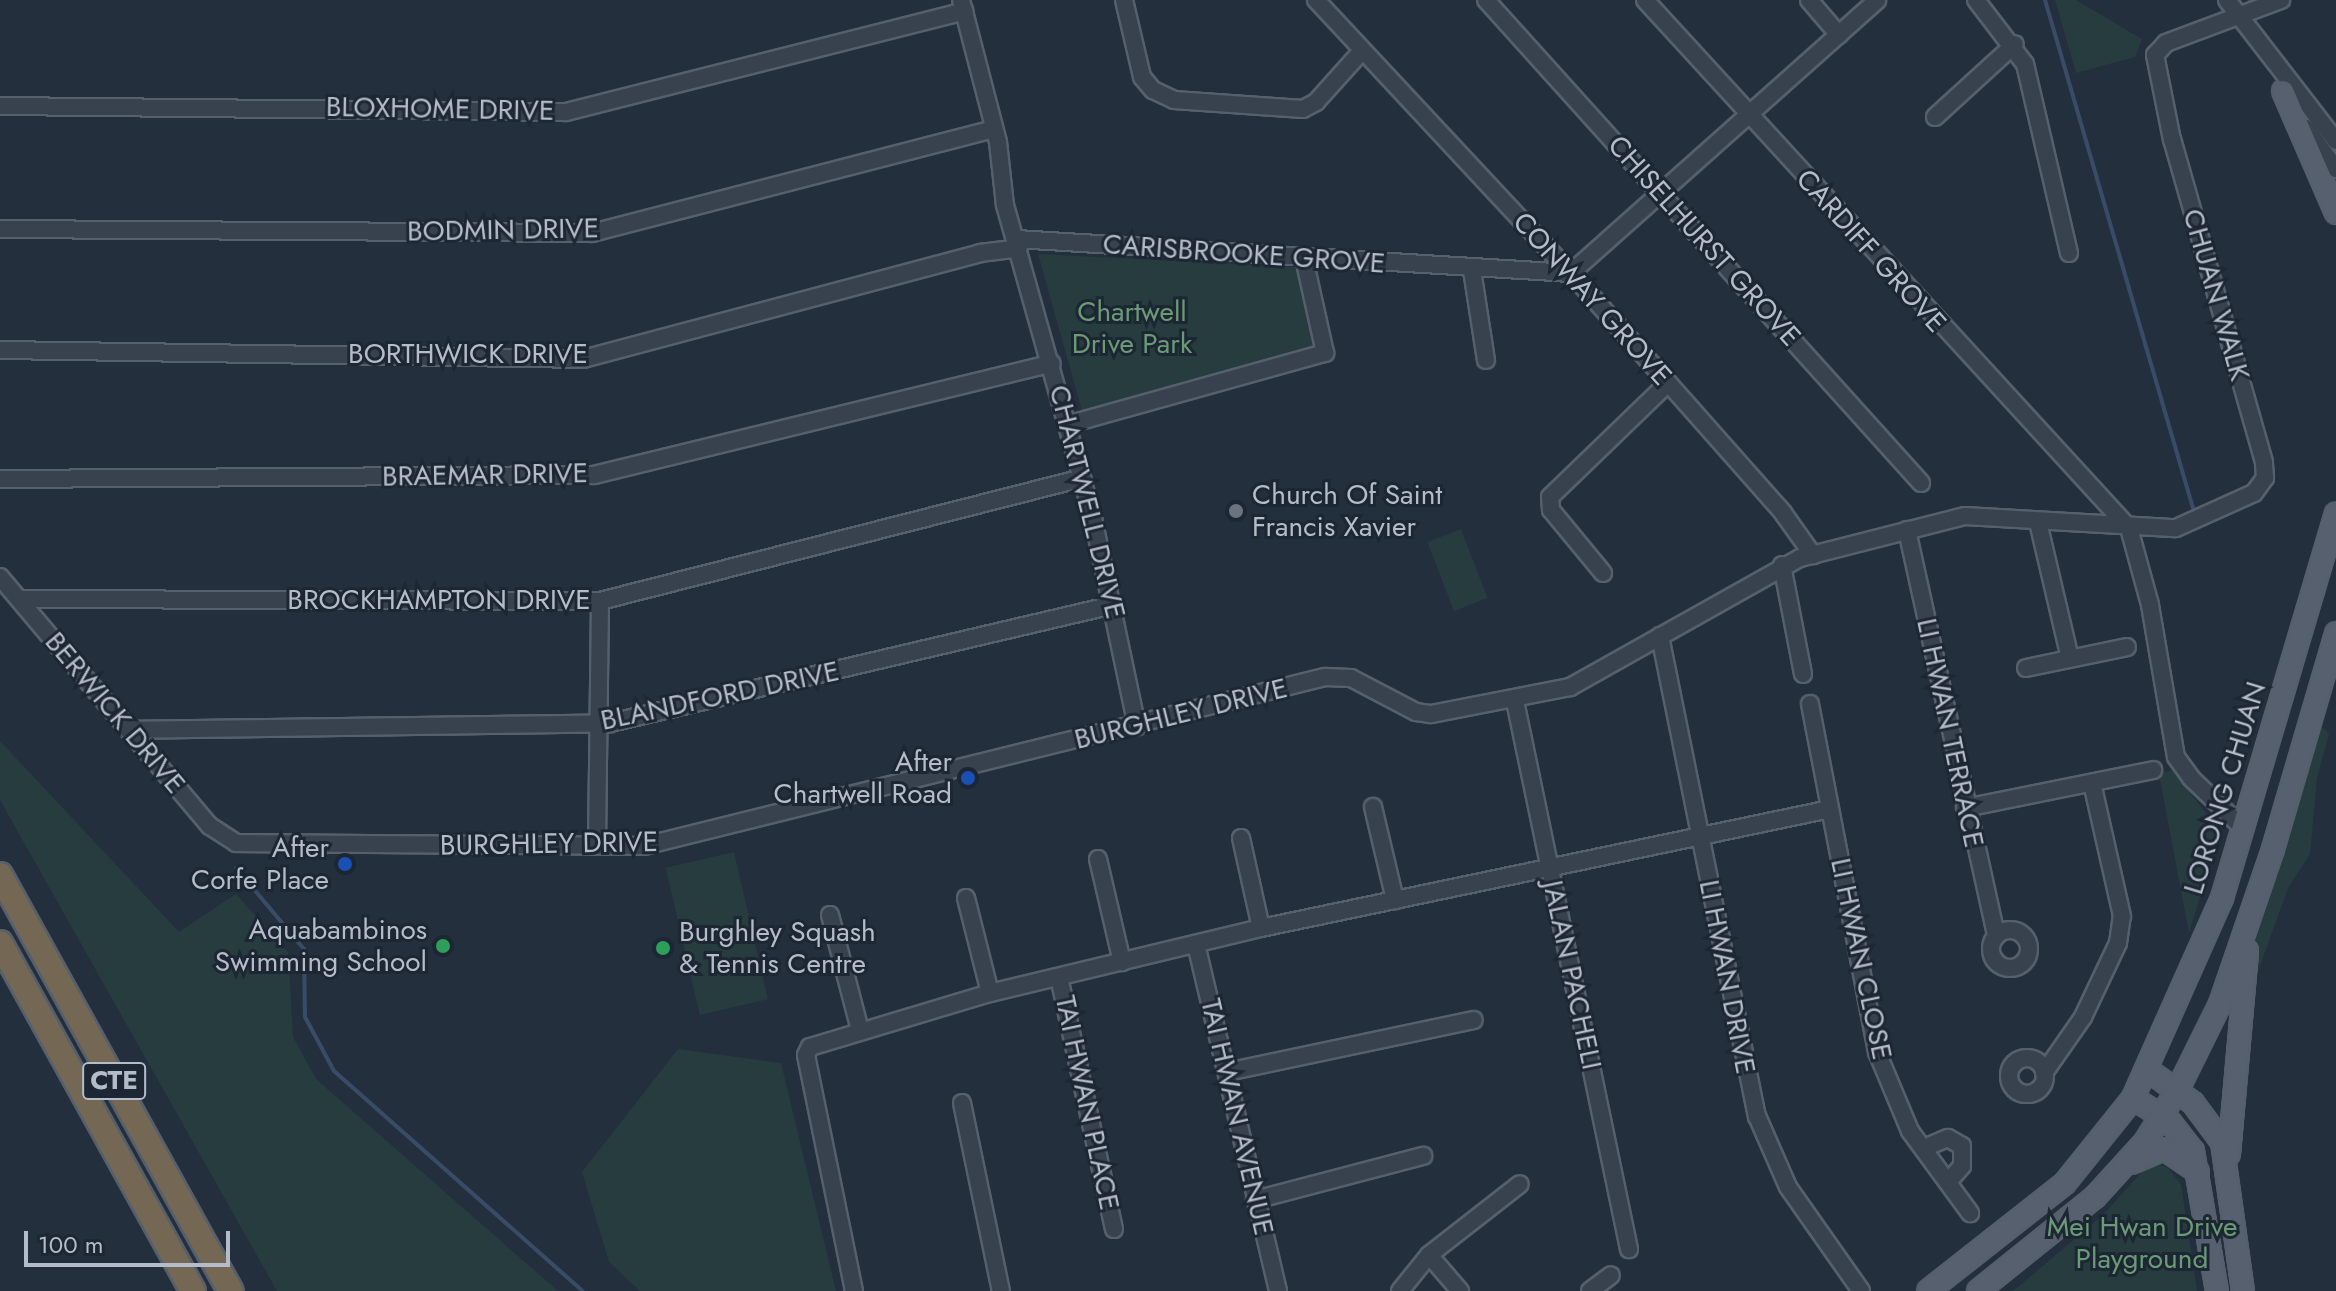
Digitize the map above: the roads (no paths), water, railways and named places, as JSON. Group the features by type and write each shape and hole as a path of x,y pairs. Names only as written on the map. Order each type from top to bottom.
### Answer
{"highway":[{"name":"CTE","path":"0,875 231,1291"},
{"name":"CTE","path":"0,943 193,1291"}],"main road":[{"path":"2283,91 2336,213"},
{"name":"LORONG CHUAN","path":"1928,1291 2065,1183 2133,1098 2148,1070 2222,898 2336,514"},
{"path":"1978,1291 2072,1220 2121,1170 2162,1116 2178,1089 2220,1004 2251,913 2336,633"},
{"path":"2243,1291 2229,1166 2232,1086 2251,913"},
{"path":"2148,1070 2178,1089 2211,1124 2229,1166"},
{"path":"2133,1098 2162,1116 2190,1144 2198,1172 2217,1291"},
{"path":"2121,1170 2164,1149 2198,1172"}],"street":[{"path":"1124,0 1142,77 1153,90 1174,100 1303,109 1316,102 1362,51"},
{"name":"CONWAY GROVE","path":"1316,0 1571,273 1783,513 1813,555"},
{"name":"CHISELHURST GROVE","path":"1486,0 1921,483"},
{"name":"CARDIFF GROVE","path":"1645,0 2098,500 2129,528 2137,544 2150,605 2176,757 2191,778 2243,828"},
{"path":"1809,0 1839,35"},
{"path":"1571,273 1750,117 1877,0"},
{"path":"1976,0 2015,44 2025,64 2069,253"},
{"path":"2227,0 2336,141"},
{"path":"2240,17 2281,0"},
{"name":"BLOXHOME DRIVE","path":"0,106 566,112 962,6"},
{"name":"CHARTWELL DRIVE","path":"962,6 994,129 1017,244 1070,424 1113,605 1137,726"},
{"name":"CHUAN WALK","path":"2129,528 2185,527 2249,497 2265,478 2155,70 2155,55 2166,43 2240,17"},
{"path":"1935,117 2015,44"},
{"path":"2267,52 2283,91 2336,169"},
{"name":"BODMIN DRIVE","path":"0,229 592,233 994,129"},
{"name":"CARISBROOKE GROVE","path":"1017,244 1571,273"},
{"name":"BORTHWICK DRIVE","path":"0,350 583,359 1017,244"},
{"path":"1070,424 1325,353 1304,258"},
{"path":"1472,270 1486,360"},
{"name":"BRAEMAR DRIVE","path":"0,479 594,475 1052,363"},
{"path":"1603,573 1551,510 1550,497 1668,383"},
{"name":"BROCKHAMPTON DRIVE","path":"20,599 600,601 1083,478"},
{"path":"2085,526 2097,512 2098,500"},
{"name":"BURGHLEY DRIVE","path":"236,843 644,846 683,839 1335,676 1360,681 1423,713 1515,701 1590,680 1782,565 1907,530 1977,515 2085,526 2115,523 2129,528"},
{"path":"2038,522 2070,658"},
{"name":"LI HWAN TERRACE","path":"1907,530 1965,808 1996,935"},
{"path":"1782,565 1803,674"},
{"name":"BERWICK DRIVE","path":"0,577 210,826 236,843"},
{"path":"597,846 600,601"},
{"name":"BLANDFORD DRIVE","path":"128,730 600,723 1113,605"},
{"name":"LI HWAN DRIVE","path":"1660,636 1757,1116 1788,1187 1861,1291"},
{"path":"2026,668 2127,647"},
{"name":"JALAN PACHELI","path":"1515,701 1629,1249"},
{"name":"LI HWAN CLOSE","path":"1810,704 1877,1052 1897,1106 1970,1213"},
{"path":"1965,808 2153,770"},
{"path":"2044,1073 2077,1029 2118,943 2122,916 2092,783"},
{"path":"1373,807 1395,900"},
{"path":"854,1291 806,1055 810,1047 990,993 1261,928 1830,809"},
{"path":"1241,838 1261,928"},
{"path":"1098,859 1122,962"},
{"path":"966,898 990,993"},
{"path":"830,915 860,1030"},
{"name":"TAI HWAN AVENUE","path":"1196,944 1277,1289"},
{"name":"TAI HWAN PLACE","path":"1059,977 1114,1229"},
{"path":"1227,1072 1474,1020"},
{"path":"962,1103 1001,1291"},
{"path":"1924,1148 1948,1138 1962,1146 1962,1166 1949,1181"},
{"path":"1255,1200 1423,1156"},
{"path":"1400,1291 1429,1255 1520,1184"},
{"path":"1429,1255 1460,1291"},
{"path":"1590,1291 1611,1275"},
{"path":"1258,1291 1277,1289"}],"waterway":[{"path":"2045,0 2193,508"},
{"path":"2249,2 2256,0"},
{"path":"236,868 304,949 305,1017 334,1071 583,1291"}],"place":[{"name":"Church Of Saint Francis Xavier","path":"1236,511"},
{"name":"After Chartwell Road","path":"968,778"},
{"name":"After Corfe Place","path":"345,864"},
{"name":"Aquabambinos Swimming School","path":"443,946"},
{"name":"Burghley Squash & Tennis Centre","path":"663,948"}],"park label":[{"name":"Chartwell Drive Park","path":"1132,328"},
{"name":"Mei Hwan Drive Playground","path":"2142,1243"}]}
